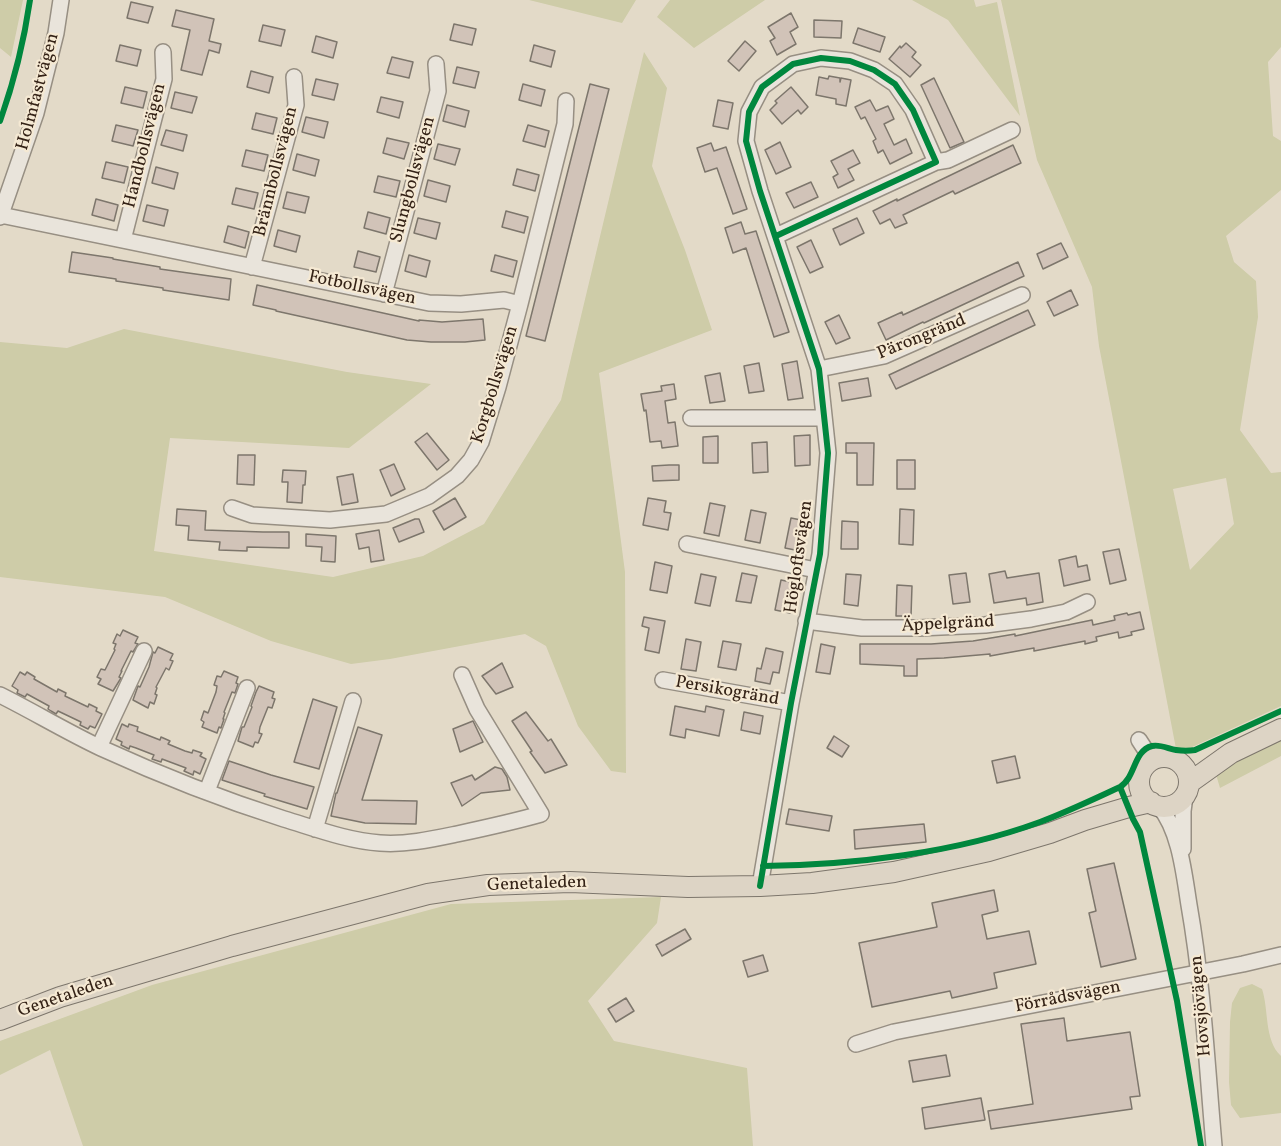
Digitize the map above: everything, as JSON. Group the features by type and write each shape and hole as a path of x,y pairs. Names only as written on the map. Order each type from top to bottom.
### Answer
{"main road":[{"path":"1231,753 1187,789 1181,800 1170,806 1155,804 1143,794 1139,784 1141,773 1152,760 1166,757 1179,762 1205,760 1231,753 1281,729"},
{"path":"1179,762 1187,771 1187,789"},
{"name":"Genetaleden","path":"1085,820 1139,784"},
{"name":"Genetaleden","path":"0,1020 71,993 232,946 428,894 488,885 570,882 688,887 812,883 894,872 989,852 1129,807 1155,804"}],"street":[{"name":"Holmfastvägen","path":"1,216 36,113 56,33 61,0"},
{"name":"Handbollsvägen","path":"123,240 164,79 163,52"},
{"name":"Högloftsvägen","path":"760,886 790,703 819,554 828,453 819,369 760,191 746,141 749,112 762,87 793,64 821,58 850,61 874,70 895,84 914,110 936,162"},
{"name":"Slungbollsvägen","path":"384,294 438,91 436,64"},
{"name":"Brännbollsvägen","path":"252,267 296,105 294,77"},
{"path":"520,304 566,124 566,101"},
{"path":"776,236 936,162 948,160 1012,130"},
{"name":"Fotbollsvägen","path":"1,216 429,303 461,304 504,300 520,304"},
{"name":"Pärongränd","path":"819,369 884,356 1022,295"},
{"name":"Korgbollsvägen","path":"232,508 252,515 330,520 386,514 429,496 457,476 471,460 481,442 520,304"},
{"path":"691,418 824,418"},
{"path":"687,544 816,570"},
{"name":"Äppelgränd","path":"807,621 862,628 986,625 1066,612 1087,602"},
{"path":"99,747 144,651"},
{"path":"0,695 99,747 179,782 244,806 315,829 364,841 409,842 440,838 541,814 477,709 462,675"},
{"name":"Persikogränd","path":"663,680 790,703"},
{"path":"207,791 248,688"},
{"path":"315,829 353,701"},
{"path":"1139,740 1152,760"},
{"name":"Hovsjövägen","path":"1183,867 1183,811 1187,789"},
{"name":"Hovsjövägen","path":"1155,804 1170,824 1183,867 1199,972 1214,1146"},
{"name":"Förrådsvägen","path":"856,1044 894,1032 1281,955"}],"shaded area":[{"path":"0,0 23,0 11,57 0,48"},
{"path":"529,0 636,0 622,23"},
{"path":"670,0 765,0 694,48 657,17"},
{"path":"912,0 974,0 976,7 997,2 1020,116 948,20"},
{"path":"1001,0 1281,0 1281,47 1268,62 1273,136 1281,141 1281,190 1226,236 1234,262 1256,281 1258,317 1240,430 1271,473 1281,472 1281,706 1177,754 1099,346 1092,287 1037,160","holes":["1226,478 1234,524 1190,570 1173,489"]},
{"path":"644,52 667,88 652,166 685,250 712,330 599,373 625,572 626,773 611,771 578,726 546,646 525,634 351,664 271,641 165,597 0,577 0,342 67,348 124,329 347,372 431,384 349,448 170,438 154,551 333,577 423,556 484,524 561,400"},
{"path":"1281,740 1281,756 1220,788 1215,771"},
{"path":"661,897 657,923 588,1001 614,1041 747,1068 753,1146 83,1146 50,1050 0,1075 0,1041 152,985 451,904"},
{"path":"1252,984 1262,989 1269,1033 1281,1056 1281,1113 1240,1118 1231,1105 1230,1022 1232,1003 1240,988"}],"building":[{"path":"131,2 153,7 148,23 127,18"},
{"path":"176,10 214,19 209,41 221,44 219,53 209,50 202,75 181,70 190,30 172,26"},
{"path":"791,13 798,27 790,32 796,44 777,55 770,41 775,38 768,27"},
{"path":"814,20 842,21 841,38 814,37"},
{"path":"454,24 476,29 472,45 450,40"},
{"path":"263,25 285,30 281,46 259,41"},
{"path":"858,28 885,37 880,52 853,43"},
{"path":"316,36 337,42 333,58 312,52"},
{"path":"745,41 756,51 739,71 728,61"},
{"path":"906,43 916,52 912,57 921,65 910,77 889,59 900,46 901,48"},
{"path":"120,45 141,50 137,66 116,61"},
{"path":"534,45 555,51 551,67 530,61"},
{"path":"392,57 413,62 409,78 387,73"},
{"path":"457,67 479,72 475,88 453,83"},
{"path":"251,71 273,77 269,93 247,87"},
{"path":"829,76 840,78 840,82 841,78 851,80 846,106 836,104 836,99 816,95 819,77 828,79"},
{"path":"934,78 964,142 950,148 921,85"},
{"path":"316,79 338,84 334,100 312,95"},
{"path":"523,84 545,90 541,106 519,100"},
{"path":"590,84 609,89 545,341 526,336"},
{"path":"125,87 147,92 143,108 121,103"},
{"path":"791,87 808,107 801,114 798,110 782,124 770,110 777,103 775,101"},
{"path":"175,92 197,97 192,113 171,108"},
{"path":"381,97 403,102 399,118 377,112"},
{"path":"718,100 733,103 728,129 713,126"},
{"path":"870,100 876,111 888,106 894,119 884,124 894,145 906,139 912,153 890,164 883,150 878,153 873,141 876,139 865,117 861,119 855,107"},
{"path":"447,105 469,111 465,127 443,121"},
{"path":"256,113 277,118 273,134 252,129"},
{"path":"306,117 328,122 324,138 302,132"},
{"path":"116,125 138,130 133,146 112,141"},
{"path":"528,125 549,131 545,147 523,141"},
{"path":"166,130 187,135 183,151 161,145"},
{"path":"387,138 409,143 404,159 383,153"},
{"path":"780,142 791,167 776,174 765,150"},
{"path":"711,143 714,151 726,147 747,209 733,214 717,168 705,172 697,148"},
{"path":"438,144 460,149 455,165 434,159"},
{"path":"1013,145 1021,163 903,215 907,223 895,228 890,219 880,224 873,211 897,199 897,201"},
{"path":"246,150 268,155 264,171 242,166"},
{"path":"853,150 860,163 848,169 854,180 838,188 833,177 838,174 831,161"},
{"path":"297,154 319,160 315,176 293,170"},
{"path":"106,162 128,167 124,183 102,178"},
{"path":"156,167 178,173 174,189 152,183"},
{"path":"517,169 539,175 535,191 513,185"},
{"path":"378,176 400,181 396,197 374,192"},
{"path":"428,180 450,186 446,202 424,196"},
{"path":"811,182 818,197 794,208 786,193"},
{"path":"236,188 258,193 254,209 232,204"},
{"path":"287,192 309,197 305,213 283,208"},
{"path":"96,199 118,205 114,221 92,215"},
{"path":"147,205 168,210 164,226 143,221"},
{"path":"506,211 528,217 524,233 502,227"},
{"path":"368,212 390,218 386,234 364,228"},
{"path":"418,218 440,223 436,239 414,233"},
{"path":"857,218 864,233 840,245 833,229"},
{"path":"741,222 745,234 756,231 789,332 774,337 746,248 733,253 725,228"},
{"path":"228,226 249,232 245,248 224,242"},
{"path":"278,230 300,236 296,252 274,246"},
{"path":"811,240 823,267 810,273 797,247"},
{"path":"1061,243 1068,257 1043,269 1037,254"},
{"path":"358,251 380,257 376,272 354,267"},
{"path":"72,252 160,267 160,269 231,279 229,300 69,272"},
{"path":"409,255 430,261 426,277 405,271"},
{"path":"495,255 517,261 513,277 491,271"},
{"path":"1018,262 1024,276 886,340 878,323 902,312 903,315"},
{"path":"257,285 419,321 483,319 485,340 431,342 407,340 276,311 253,305"},
{"path":"1071,290 1078,305 1054,316 1047,302"},
{"path":"1028,310 1035,325 896,389 889,375"},
{"path":"839,315 850,338 836,344 825,322"},
{"path":"797,361 803,398 788,400 782,364"},
{"path":"759,363 764,391 749,393 744,366"},
{"path":"720,373 725,401 710,403 705,376"},
{"path":"868,378 871,396 842,401 839,383"},
{"path":"674,384 676,399 665,401 668,423 675,422 678,446 662,448 661,441 650,442 646,410 644,411 641,394 662,391 661,386"},
{"path":"427,433 449,460 437,470 415,442"},
{"path":"810,435 810,465 795,466 794,436"},
{"path":"718,436 718,463 703,463 703,437"},
{"path":"767,442 768,472 753,473 752,443"},
{"path":"846,443 874,443 873,485 857,485 857,453 846,453"},
{"path":"238,455 255,455 254,485 237,484"},
{"path":"897,460 915,460 915,489 897,489"},
{"path":"394,464 405,489 391,496 380,470"},
{"path":"679,465 679,480 653,481 652,466"},
{"path":"283,470 306,471 302,503 287,502 288,482 282,482"},
{"path":"353,474 358,502 342,505 337,477"},
{"path":"455,498 466,517 444,530 433,511"},
{"path":"648,498 666,501 664,512 671,513 668,530 643,525"},
{"path":"710,503 725,506 719,536 704,533"},
{"path":"177,509 206,511 205,530 289,532 289,548 247,547 247,551 219,550 220,542 188,540 189,526 176,525"},
{"path":"900,509 914,510 913,545 899,544"},
{"path":"751,510 766,513 760,543 745,540"},
{"path":"791,518 806,521 800,551 785,548"},
{"path":"419,519 424,532 399,542 393,528"},
{"path":"842,521 858,522 858,549 841,549"},
{"path":"379,530 384,560 371,562 369,547 359,549 356,534"},
{"path":"306,534 336,536 335,562 321,561 322,547 306,546"},
{"path":"1119,549 1126,580 1110,584 1103,552"},
{"path":"1076,556 1078,567 1087,565 1090,580 1064,586 1059,560"},
{"path":"655,562 672,566 667,593 650,590"},
{"path":"1005,571 1007,578 1039,573 1043,602 1027,605 1026,598 994,603 989,574"},
{"path":"742,573 757,576 751,603 736,601"},
{"path":"966,573 970,602 953,604 949,575"},
{"path":"701,574 716,577 710,606 695,603"},
{"path":"846,574 861,575 858,606 844,604"},
{"path":"781,580 796,583 790,613 775,610"},
{"path":"897,585 912,586 911,616 896,616"},
{"path":"1140,612 1144,629 1131,632 1132,635 1119,638 1118,632 1096,637 1097,641 1085,644 1085,641 1034,651 1034,648 990,656 990,654 917,659 917,676 904,676 904,666 860,664 860,644 931,644 973,641 1015,634 1015,636 1092,620 1093,625 1115,620 1114,616"},
{"path":"644,617 665,621 659,653 645,650 649,628 642,626"},
{"path":"123,630 138,637 135,643 138,644 133,652 131,651 121,671 119,677 121,678 113,691 98,684 101,679 97,677 101,669 105,670 115,650 116,644 113,643 117,634 120,636"},
{"path":"686,639 701,642 696,671 681,669"},
{"path":"723,641 741,644 736,670 718,667"},
{"path":"821,644 835,647 830,674 816,672"},
{"path":"158,647 173,654 170,660 173,661 169,670 166,668 156,687 155,694 157,695 154,704 150,702 148,708 133,700 149,667 153,652 155,653"},
{"path":"766,648 783,652 779,673 773,672 770,684 755,681 757,668 761,669"},
{"path":"502,663 513,687 496,694 482,676"},
{"path":"224,671 238,677 236,683 238,684 235,693 232,692 224,712 221,728 219,727 217,733 202,727 204,722 201,720 204,711 208,713 216,692 217,686 214,685 217,676 221,677"},
{"path":"20,672 25,675 27,672 35,677 34,679 57,692 58,689 66,693 65,696 88,707 89,704 97,708 96,711 102,714 95,728 90,726 88,729 80,725 81,722 58,711 56,714 48,709 49,706 27,694 25,697 17,693 18,690 12,686"},
{"path":"259,686 274,692 272,698 275,699 272,708 268,707 260,727 259,733 262,734 258,743 255,742 253,747 238,741"},
{"path":"313,699 337,707 319,769 294,762"},
{"path":"675,706 705,712 706,706 724,710 719,736 686,729 685,738 670,735"},
{"path":"526,712 548,741 551,739 567,765 545,773 512,721"},
{"path":"744,712 763,716 760,734 741,730"},
{"path":"473,721 483,742 460,752 453,729"},
{"path":"122,724 128,727 129,724 138,727 137,731 160,740 161,737 170,741 168,744 185,751 192,753 193,750 202,753 200,756 206,759 200,774 194,771 193,775 184,771 186,768 162,759 161,762 152,759 154,755 121,745 122,742 116,739"},
{"path":"358,727 382,735 362,800 417,801 416,824 365,823 331,816 336,793"},
{"path":"834,736 849,746 842,757 827,748"},
{"path":"1015,756 1020,778 997,783 992,761"},
{"path":"229,761 314,787 307,809 222,780"},
{"path":"495,767 502,769 507,777 510,790 481,793 462,806 451,783 472,775 475,780"},
{"path":"789,809 832,816 829,831 786,824"},
{"path":"924,824 926,842 855,849 854,830"},
{"path":"1114,863 1136,959 1101,967 1089,913 1096,911 1087,869"},
{"path":"994,890 998,911 982,915 987,939 1029,931 1036,964 994,973 997,988 952,998 950,991 872,1007 859,943 937,927 932,903"},
{"path":"685,929 691,939 662,956 656,945"},
{"path":"763,955 768,971 748,977 743,961"},
{"path":"626,998 634,1011 616,1022 608,1009"},
{"path":"1064,1018 1067,1041 1130,1032 1140,1096 1130,1097 1132,1109 991,1129 988,1111 1033,1104 1021,1024"},
{"path":"946,1055 950,1076 913,1082 909,1061"},
{"path":"981,1098 985,1120 925,1129 922,1108"}],"cycle path":[{"path":"0,121 18,61 30,0"},
{"path":"760,886 791,703 820,554 828,453 819,369 760,191 746,141 749,112 762,87 793,64 821,58 850,61 874,70 895,84 913,110 936,162 776,236"},
{"path":"763,866 868,860 939,849 1008,833 1060,814 1120,787 1129,777 1141,753 1152,746 1181,751 1195,750 1281,711"},
{"path":"1120,787 1140,832 1177,1001 1201,1146"}]}
